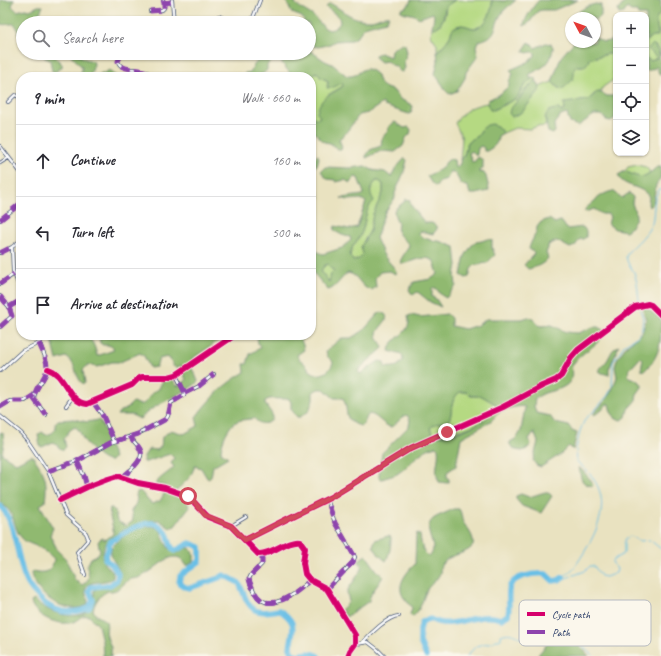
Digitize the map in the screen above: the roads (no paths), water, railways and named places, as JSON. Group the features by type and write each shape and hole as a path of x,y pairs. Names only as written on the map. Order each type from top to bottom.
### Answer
{"street":[{"path":"254,16 260,0"},
{"path":"150,12 162,10 164,8 164,2 172,1 173,16"},
{"path":"119,60 118,62 120,65 126,68 147,72"},
{"path":"8,102 16,95"},
{"path":"0,146 16,167"},
{"path":"0,162 8,158"},
{"path":"0,220 16,207"},
{"path":"0,252 16,243"},
{"path":"12,246 14,274 16,278"},
{"path":"0,284 14,274"},
{"path":"0,296 9,307 12,317 0,327"},
{"path":"9,307 16,303"},
{"path":"245,540 327,499 411,448 503,407 558,379 571,358 578,350 638,306 644,304 651,305 661,316"},
{"path":"0,407 10,401 25,401 34,395 48,369 39,343 39,340"},
{"path":"48,369 52,370 58,375 73,396 85,404 132,385 142,377 176,375 228,340"},
{"path":"0,371 22,352 39,343"},
{"path":"48,470 77,461 114,441 143,432 166,419 172,403 185,393 199,386 214,374"},
{"path":"176,375 185,393"},
{"path":"34,395 36,402 46,415"},
{"path":"66,406 73,396"},
{"path":"93,402 103,416 114,441"},
{"path":"0,416 24,436 48,470 53,486 66,515 84,530 87,536 87,541 77,552 85,575"},
{"path":"123,477 141,456 140,449 133,442 130,436"},
{"path":"77,461 87,487"},
{"path":"60,500 112,477 123,477 138,483 165,488 188,496 208,517 231,526 256,552 262,554 295,541 300,541 304,548 305,574 310,580 326,589 355,635 355,644 348,656"},
{"path":"326,589 353,562 355,557 335,523 327,499"},
{"path":"231,526 246,518"},
{"path":"262,554 262,564 249,579 254,593 262,601 272,603 280,601 298,591 310,580"},
{"path":"362,642 381,625 393,617 399,616"},
{"path":"355,644 368,642 384,656"}],"waterway":[{"path":"563,577 573,569 578,562 592,539 597,527 602,504 600,493 596,483 588,472 577,462 576,449 580,431 585,419 608,395 612,387 613,362 625,344 638,336 642,328 643,318 640,309 637,283 634,272 626,257 628,252 648,231 653,219 656,195 661,188"},
{"path":"0,506 9,520 26,581 40,599 56,610 72,612 89,608 93,600 89,591 91,587 110,585 117,580 118,574 113,566 105,559 110,542 133,528 151,523 159,525 166,532 169,537 171,547 175,551 190,543 200,547 200,561 180,576 179,583 190,588 224,575 239,583 249,604 256,611 269,612 279,610 289,618 293,626 290,648 292,653 298,655 311,653 318,656"},
{"path":"564,577 566,578 585,571 590,566 594,566 601,576 606,577 616,573 617,569 612,562 624,553 625,539 630,536 640,541 650,540 661,549"},
{"path":"426,656 420,642 422,622 430,619 448,623 482,617 494,617 501,619 508,615 509,590 510,585 514,581 523,576 535,574 546,574 553,581 559,580 563,577"},
{"path":"467,656 476,646 499,640 501,639 501,635 508,633 519,637"},
{"path":"583,646 590,654 594,656"}]}
